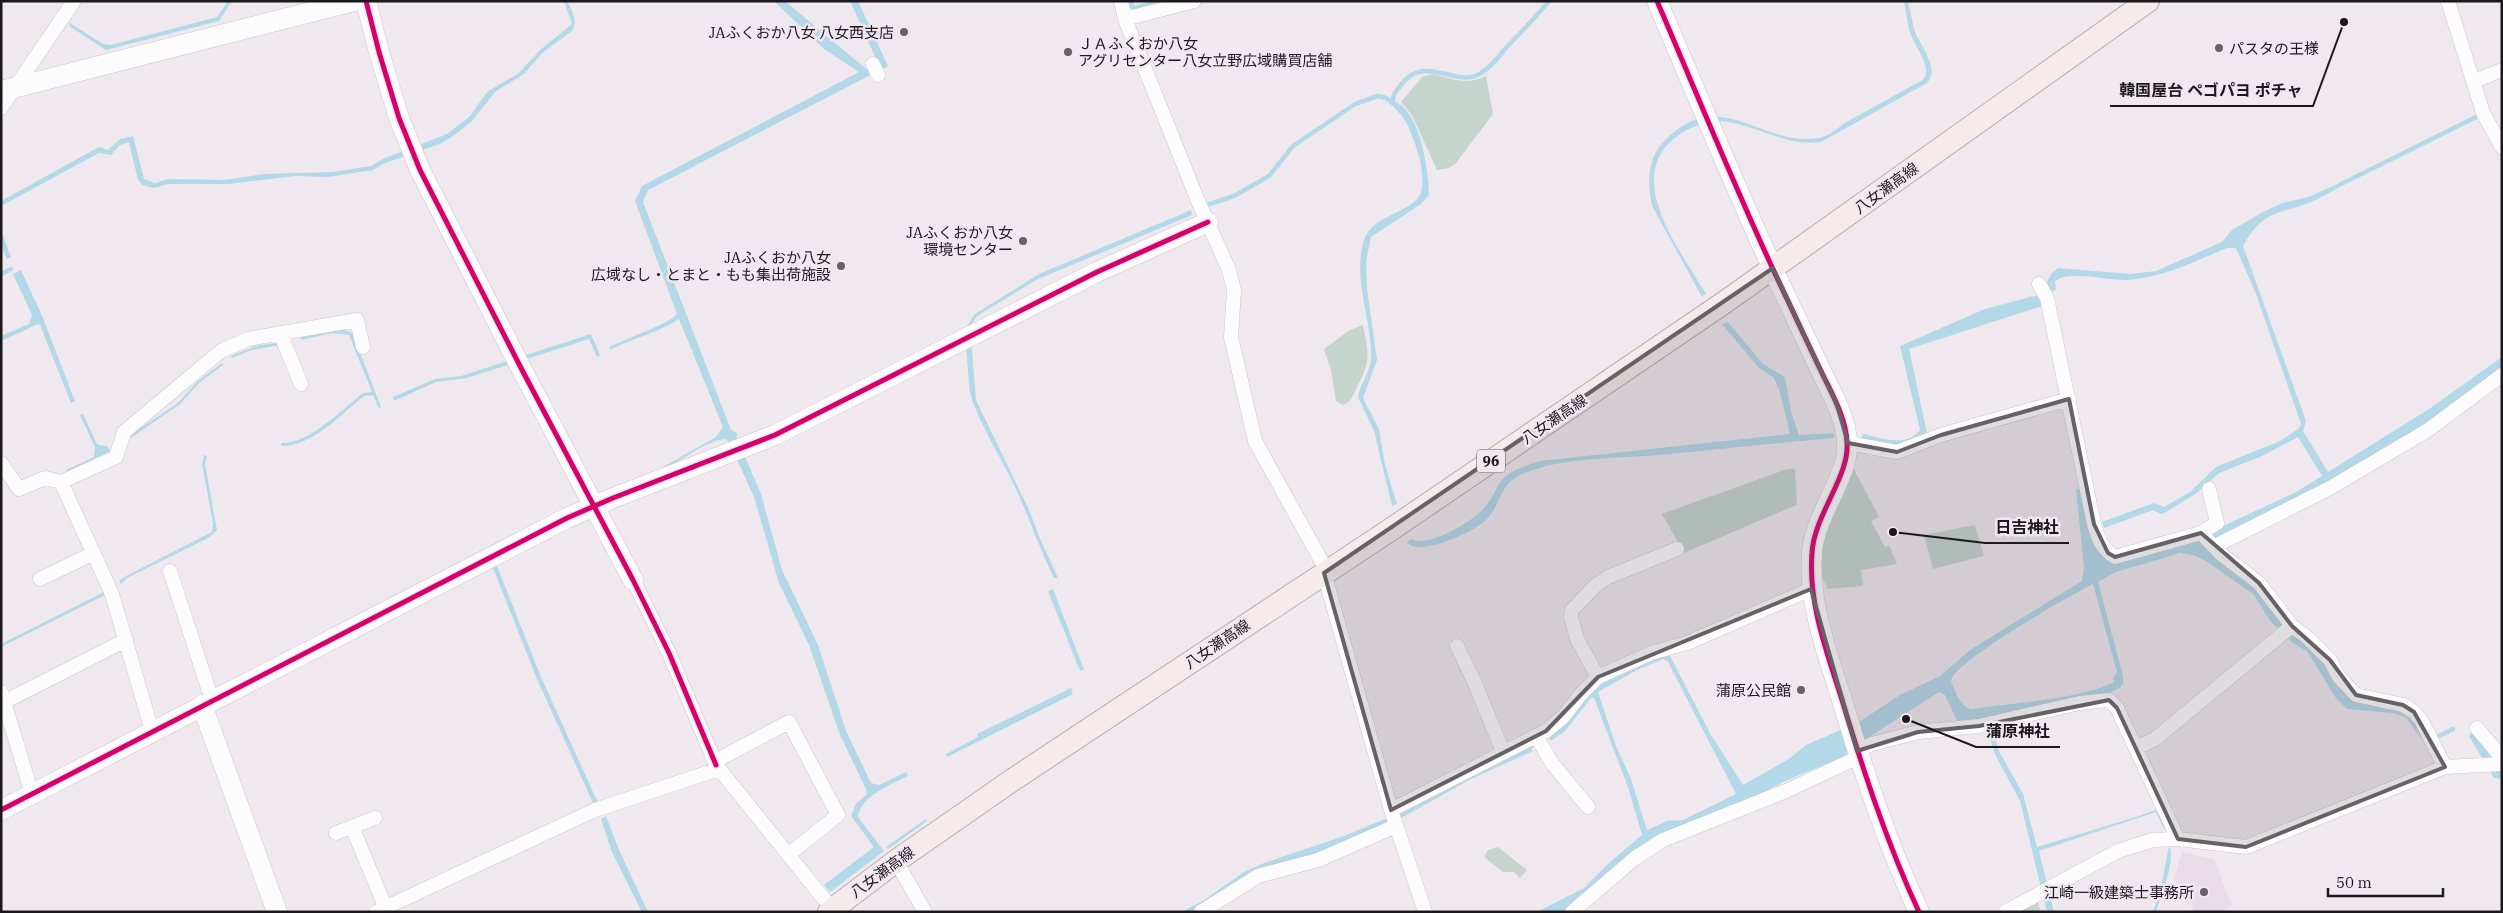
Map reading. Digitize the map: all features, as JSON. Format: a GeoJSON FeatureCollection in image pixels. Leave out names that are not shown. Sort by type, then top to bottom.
{"type":"FeatureCollection","features":[{"type":"Feature","properties":{"kind":"main road","name":"八女瀬高線"},"geometry":{"type":"LineString","coordinates":[[830,910],[896,861],[1011,781],[1554,419],[1773,268],[2148,1]]}},
{"type":"Feature","properties":{"kind":"street"},"geometry":{"type":"LineString","coordinates":[[1,108],[8,90],[74,1]]}},
{"type":"Feature","properties":{"kind":"street"},"geometry":{"type":"LineString","coordinates":[[8,90],[354,1]]}},
{"type":"Feature","properties":{"kind":"street"},"geometry":{"type":"LineString","coordinates":[[366,1],[379,52],[408,142],[511,349],[633,580],[669,653],[717,767],[830,910]]}},
{"type":"Feature","properties":{"kind":"street"},"geometry":{"type":"LineString","coordinates":[[1121,1],[1125,19],[1229,270],[1234,290],[1231,337],[1255,441],[1325,572],[1394,818],[1425,912]]}},
{"type":"Feature","properties":{"kind":"street"},"geometry":{"type":"LineString","coordinates":[[1125,19],[1194,1]]}},
{"type":"Feature","properties":{"kind":"street"},"geometry":{"type":"LineString","coordinates":[[1657,1],[1773,268],[1837,405],[1846,436],[1843,469],[1823,511],[1812,550],[1811,589],[1820,631],[1869,791],[1897,864],[1919,912]]}},
{"type":"Feature","properties":{"kind":"street"},"geometry":{"type":"LineString","coordinates":[[2448,1],[2483,113],[2502,146]]}},
{"type":"Feature","properties":{"kind":"street"},"geometry":{"type":"LineString","coordinates":[[2474,81],[2502,70]]}},
{"type":"Feature","properties":{"kind":"street"},"geometry":{"type":"LineString","coordinates":[[1,810],[208,702],[594,506],[774,435],[1097,272],[1208,222]]}},
{"type":"Feature","properties":{"kind":"street"},"geometry":{"type":"LineString","coordinates":[[2042,289],[2069,398],[2095,528],[2108,553],[2115,557],[2202,534],[2218,523],[2209,489]]}},
{"type":"Feature","properties":{"kind":"street"},"geometry":{"type":"LineString","coordinates":[[1,463],[19,489],[45,478],[61,482],[116,457],[124,432],[221,352],[248,339],[283,339],[357,320],[363,347]]}},
{"type":"Feature","properties":{"kind":"street"},"geometry":{"type":"LineString","coordinates":[[283,339],[302,384]]}},
{"type":"Feature","properties":{"kind":"street"},"geometry":{"type":"LineString","coordinates":[[2215,546],[2330,488],[2428,430],[2502,375]]}},
{"type":"Feature","properties":{"kind":"street"},"geometry":{"type":"LineString","coordinates":[[1846,436],[1897,452],[1941,435],[2069,398]]}},
{"type":"Feature","properties":{"kind":"street"},"geometry":{"type":"LineString","coordinates":[[61,482],[112,594],[152,731]]}},
{"type":"Feature","properties":{"kind":"street"},"geometry":{"type":"LineString","coordinates":[[2202,534],[2221,554],[2259,583],[2287,631],[2308,638],[2330,660],[2339,677],[2356,695],[2404,705],[2421,720],[2445,767]]}},
{"type":"Feature","properties":{"kind":"street"},"geometry":{"type":"LineString","coordinates":[[1598,678],[1577,639],[1571,617],[1572,610],[1596,585],[1608,577],[1677,548]]}},
{"type":"Feature","properties":{"kind":"street"},"geometry":{"type":"LineString","coordinates":[[40,579],[94,553]]}},
{"type":"Feature","properties":{"kind":"street"},"geometry":{"type":"LineString","coordinates":[[170,571],[208,702],[277,912]]}},
{"type":"Feature","properties":{"kind":"street"},"geometry":{"type":"LineString","coordinates":[[1201,912],[1258,876],[1318,860],[1394,818],[1501,754],[1536,736],[1563,717],[1581,694],[1598,678],[1651,653],[1687,643],[1811,589]]}},
{"type":"Feature","properties":{"kind":"street"},"geometry":{"type":"LineString","coordinates":[[2136,748],[2155,739],[2287,631]]}},
{"type":"Feature","properties":{"kind":"street"},"geometry":{"type":"LineString","coordinates":[[32,794],[5,718],[3,697],[126,640]]}},
{"type":"Feature","properties":{"kind":"street"},"geometry":{"type":"LineString","coordinates":[[1457,646],[1478,689],[1501,747],[1501,754]]}},
{"type":"Feature","properties":{"kind":"street"},"geometry":{"type":"LineString","coordinates":[[1572,912],[1635,858],[1663,840],[1786,791],[1872,744],[1918,732],[1979,726],[2080,703],[2109,700],[2117,708],[2178,840]]}},
{"type":"Feature","properties":{"kind":"street"},"geometry":{"type":"LineString","coordinates":[[352,827],[379,910],[595,810],[717,767],[721,758],[789,722],[838,815],[788,855]]}},
{"type":"Feature","properties":{"kind":"street"},"geometry":{"type":"LineString","coordinates":[[2005,912],[2118,851],[2161,839],[2246,847],[2445,767],[2497,763],[2477,728]]}},
{"type":"Feature","properties":{"kind":"street"},"geometry":{"type":"LineString","coordinates":[[1536,736],[1552,763],[1588,807]]}},
{"type":"Feature","properties":{"kind":"street"},"geometry":{"type":"LineString","coordinates":[[336,833],[375,818]]}},
{"type":"Feature","properties":{"kind":"street"},"geometry":{"type":"LineString","coordinates":[[896,861],[925,912]]}},
{"type":"Feature","properties":{"kind":"highlighted area"},"geometry":{"type":"Polygon","coordinates":[[[1773,268],[1837,405],[1848,443],[1897,452],[1941,435],[2069,399],[2094,524],[2108,553],[2115,557],[2201,533],[2259,583],[2292,626],[2330,660],[2356,695],[2403,705],[2414,712],[2445,767],[2246,847],[2178,839],[2117,708],[2109,700],[1979,726],[1918,732],[1857,751],[1811,589],[1598,677],[1546,731],[1391,810],[1324,573],[1773,268]]]}},
{"type":"Feature","properties":{"kind":"shaded area"},"geometry":{"type":"Polygon","coordinates":[[[1434,74],[1454,80],[1466,81],[1486,76],[1493,114],[1456,163],[1449,168],[1437,170],[1412,115],[1401,102],[1422,77],[1434,74]]]}},
{"type":"Feature","properties":{"kind":"shaded area"},"geometry":{"type":"Polygon","coordinates":[[[1363,325],[1367,343],[1367,364],[1353,396],[1343,405],[1336,401],[1331,370],[1324,349],[1350,330],[1363,325]]]}},
{"type":"Feature","properties":{"kind":"shaded area"},"geometry":{"type":"Polygon","coordinates":[[[1853,467],[1879,517],[1871,521],[1885,547],[1889,545],[1897,564],[1861,570],[1863,586],[1828,589],[1822,575],[1822,544],[1833,511],[1853,467]]]}},
{"type":"Feature","properties":{"kind":"shaded area"},"geometry":{"type":"Polygon","coordinates":[[[1787,469],[1795,469],[1796,505],[1684,553],[1662,514],[1787,469]]]}},
{"type":"Feature","properties":{"kind":"shaded area"},"geometry":{"type":"Polygon","coordinates":[[[1975,525],[1984,556],[1933,569],[1924,535],[1975,525]]]}},
{"type":"Feature","properties":{"kind":"shaded area"},"geometry":{"type":"Polygon","coordinates":[[[1498,847],[1527,870],[1520,878],[1514,872],[1503,872],[1484,857],[1488,850],[1498,847]]]}},
{"type":"Feature","properties":{"kind":"shaded area"},"geometry":{"type":"Polygon","coordinates":[[[2182,852],[2214,859],[2232,906],[2219,912],[2195,912],[2191,904],[2188,905],[2174,879],[2182,852]]]}},
{"type":"Feature","properties":{"kind":"shaded area"},"geometry":{"type":"Polygon","coordinates":[[[2037,900],[2041,912],[2019,912],[2037,900]]]}},
{"type":"Feature","properties":{"kind":"water"},"geometry":{"type":"Polygon","coordinates":[[[228,1],[232,1],[219,21],[106,50],[69,26],[70,23],[103,44],[111,45],[217,17],[228,1]]]}},
{"type":"Feature","properties":{"kind":"water"},"geometry":{"type":"Polygon","coordinates":[[[564,1],[567,1],[574,16],[572,31],[542,53],[524,74],[496,91],[471,122],[440,144],[385,163],[373,170],[328,177],[295,176],[230,184],[169,184],[154,188],[142,185],[138,180],[129,142],[120,145],[111,155],[99,153],[1,206],[1,201],[99,147],[108,150],[120,139],[133,136],[144,179],[155,183],[168,179],[225,180],[264,174],[333,172],[371,166],[385,158],[447,134],[470,116],[487,92],[519,73],[540,50],[572,24],[564,1]]]}},
{"type":"Feature","properties":{"kind":"water"},"geometry":{"type":"Polygon","coordinates":[[[774,1],[785,1],[866,69],[877,64],[877,61],[850,1],[858,1],[888,66],[648,190],[643,202],[731,430],[737,433],[737,438],[761,494],[782,570],[818,645],[846,731],[871,783],[879,785],[906,772],[908,776],[870,797],[860,810],[858,817],[884,851],[830,892],[824,885],[874,847],[851,816],[856,804],[867,794],[840,735],[809,645],[779,583],[754,497],[729,442],[725,439],[706,445],[670,466],[651,474],[716,437],[723,427],[679,319],[610,350],[609,347],[657,327],[677,314],[635,201],[642,186],[859,72],[824,49],[774,1]]]}},
{"type":"Feature","properties":{"kind":"water"},"geometry":{"type":"Polygon","coordinates":[[[1904,1],[1908,1],[1914,29],[1928,56],[1932,70],[1931,77],[1927,83],[1821,142],[1808,143],[1785,139],[1741,125],[1715,121],[1695,126],[1682,133],[1661,154],[1654,173],[1655,193],[1661,215],[1671,236],[1706,294],[1702,297],[1652,206],[1649,188],[1650,170],[1655,154],[1660,146],[1686,124],[1706,117],[1742,122],[1779,135],[1798,139],[1823,137],[1924,79],[1926,68],[1910,32],[1904,1]]]}},
{"type":"Feature","properties":{"kind":"water"},"geometry":{"type":"Polygon","coordinates":[[[1392,101],[1402,106],[1410,115],[1416,127],[1425,156],[1429,195],[1421,204],[1371,237],[1366,261],[1367,289],[1377,360],[1363,398],[1379,429],[1385,465],[1397,504],[1392,506],[1374,431],[1358,397],[1371,362],[1369,328],[1360,269],[1364,240],[1376,224],[1404,209],[1419,197],[1423,181],[1416,146],[1406,122],[1392,104],[1392,101]]]}},
{"type":"Feature","properties":{"kind":"water"},"geometry":{"type":"Polygon","coordinates":[[[2346,181],[2345,184],[2316,200],[2269,217],[2256,227],[2243,246],[2306,421],[2303,431],[2328,472],[2429,409],[2502,357],[2502,370],[2430,423],[2335,480],[2215,542],[2321,655],[2338,684],[2413,716],[2427,740],[2424,742],[2406,718],[2393,713],[2347,709],[2336,698],[2307,651],[2294,644],[2271,622],[2253,594],[2206,561],[2193,555],[2180,553],[2116,572],[2098,582],[2123,676],[2123,683],[2120,688],[2105,695],[1975,722],[1957,721],[1945,695],[1939,692],[1849,750],[1842,758],[1784,782],[1763,793],[1758,798],[1649,843],[1568,912],[1537,912],[1584,888],[1610,862],[1642,835],[1628,787],[1594,698],[1592,697],[1565,731],[1551,741],[1548,735],[1592,688],[1637,665],[1669,654],[1711,735],[1743,785],[1789,759],[1806,745],[1859,722],[1900,695],[1940,676],[1970,650],[2082,581],[2084,568],[2076,489],[2083,489],[2112,563],[2212,535],[2221,527],[2296,492],[2322,476],[2298,437],[2262,456],[2219,473],[2197,493],[2166,512],[2161,514],[2153,510],[2104,528],[2102,522],[2154,503],[2164,507],[2190,492],[2216,467],[2280,441],[2298,429],[2301,424],[2256,294],[2236,248],[2227,248],[2178,268],[2141,279],[2120,280],[2070,276],[2055,281],[2056,290],[2050,292],[2047,282],[2051,274],[2058,268],[2130,274],[2156,271],[2222,242],[2232,230],[2263,212],[2282,203],[2308,197],[2346,181]],[[2093,584],[2062,601],[1971,659],[1957,672],[1951,681],[1962,703],[1973,709],[2046,700],[2084,693],[2114,682],[2113,678],[2117,672],[2093,584]],[[1663,659],[1637,670],[1598,692],[1616,746],[1631,779],[1647,830],[1667,821],[1683,820],[1736,794],[1668,662],[1663,659]]]}},
{"type":"Feature","properties":{"kind":"water"},"geometry":{"type":"Polygon","coordinates":[[[1191,210],[1192,215],[1036,280],[977,316],[970,326],[976,400],[1030,512],[1058,578],[1054,578],[1015,487],[974,405],[971,397],[965,343],[962,334],[975,314],[1039,274],[1191,210]]]}},
{"type":"Feature","properties":{"kind":"water"},"geometry":{"type":"Polygon","coordinates":[[[1,230],[11,257],[7,259],[1,244],[1,230]]]}},
{"type":"Feature","properties":{"kind":"water"},"geometry":{"type":"Polygon","coordinates":[[[21,270],[43,318],[75,401],[71,403],[40,325],[38,324],[1,341],[1,336],[29,324],[32,315],[13,274],[21,270]]]}},
{"type":"Feature","properties":{"kind":"water"},"geometry":{"type":"Polygon","coordinates":[[[2042,294],[2045,305],[1909,349],[1928,438],[1904,447],[1861,439],[1863,434],[1893,440],[1908,439],[1920,430],[1900,346],[1985,309],[2042,294]]]}},
{"type":"Feature","properties":{"kind":"water"},"geometry":{"type":"Polygon","coordinates":[[[1728,322],[1763,364],[1785,377],[1791,412],[1799,435],[1834,433],[1834,438],[1554,464],[1538,468],[1515,478],[1505,488],[1493,512],[1473,529],[1435,545],[1424,547],[1407,543],[1411,539],[1419,541],[1429,540],[1451,532],[1472,519],[1486,506],[1505,477],[1517,469],[1540,461],[1790,434],[1779,389],[1773,377],[1758,367],[1722,324],[1728,322]]]}},
{"type":"Feature","properties":{"kind":"water"},"geometry":{"type":"Polygon","coordinates":[[[340,329],[351,332],[354,337],[381,407],[379,409],[373,395],[364,396],[315,435],[293,445],[281,446],[281,443],[292,442],[314,432],[363,393],[372,392],[349,335],[332,333],[301,340],[300,336],[340,329]]]}},
{"type":"Feature","properties":{"kind":"water"},"geometry":{"type":"Polygon","coordinates":[[[591,334],[600,355],[597,357],[589,339],[467,378],[436,382],[394,401],[393,397],[435,379],[461,376],[591,334]]]}},
{"type":"Feature","properties":{"kind":"water"},"geometry":{"type":"Polygon","coordinates":[[[275,343],[280,345],[252,350],[232,358],[231,356],[255,346],[275,343]]]}},
{"type":"Feature","properties":{"kind":"water"},"geometry":{"type":"Polygon","coordinates":[[[222,363],[223,365],[199,383],[180,404],[131,438],[129,436],[178,403],[198,381],[222,363]]]}},
{"type":"Feature","properties":{"kind":"water"},"geometry":{"type":"Polygon","coordinates":[[[83,414],[97,444],[108,447],[110,451],[67,473],[66,470],[94,457],[95,447],[80,415],[83,414]]]}},
{"type":"Feature","properties":{"kind":"water"},"geometry":{"type":"Polygon","coordinates":[[[204,455],[207,456],[205,464],[217,530],[208,538],[127,578],[121,584],[119,581],[126,576],[212,532],[213,523],[202,464],[204,455]]]}},
{"type":"Feature","properties":{"kind":"water"},"geometry":{"type":"Polygon","coordinates":[[[1053,589],[1084,670],[1080,671],[1048,591],[1053,589]]]}},
{"type":"Feature","properties":{"kind":"water"},"geometry":{"type":"Polygon","coordinates":[[[108,590],[109,593],[1,647],[1,644],[108,590]]]}},
{"type":"Feature","properties":{"kind":"water"},"geometry":{"type":"Polygon","coordinates":[[[1071,688],[1073,694],[947,757],[946,754],[978,737],[977,734],[1071,688]]]}},
{"type":"Feature","properties":{"kind":"water"},"geometry":{"type":"Polygon","coordinates":[[[1992,729],[2000,753],[2023,794],[2037,847],[2158,809],[2167,828],[2164,829],[2156,812],[2039,851],[2054,912],[2047,912],[2020,801],[1996,756],[1987,731],[1992,729]]]}},
{"type":"Feature","properties":{"kind":"water"},"geometry":{"type":"Polygon","coordinates":[[[2472,731],[2496,759],[2502,779],[2494,778],[2469,736],[2472,731]]]}},
{"type":"Feature","properties":{"kind":"water"},"geometry":{"type":"Polygon","coordinates":[[[1530,744],[1533,751],[1471,779],[1387,826],[1196,912],[1182,912],[1204,900],[1244,872],[1264,863],[1344,836],[1404,811],[1530,744]]]}},
{"type":"Feature","properties":{"kind":"water"},"geometry":{"type":"Polygon","coordinates":[[[606,816],[619,850],[648,912],[642,912],[612,852],[601,819],[606,816]]]}},
{"type":"Feature","properties":{"kind":"water"},"geometry":{"type":"Polygon","coordinates":[[[926,819],[927,821],[888,849],[886,847],[926,819]]]}},
{"type":"Feature","properties":{"kind":"water"},"geometry":{"type":"Polygon","coordinates":[[[2169,846],[2171,860],[2169,869],[2156,912],[2153,912],[2160,891],[2169,846]]]}},
{"type":"Feature","properties":{"kind":"waterway"},"geometry":{"type":"LineString","coordinates":[[1130,1],[1135,8],[1161,1]]}},
{"type":"Feature","properties":{"kind":"waterway"},"geometry":{"type":"LineString","coordinates":[[1393,103],[1394,96],[1400,86],[1410,76],[1420,72],[1430,71],[1461,77],[1471,77],[1481,73],[1494,62],[1549,1]]}},
{"type":"Feature","properties":{"kind":"waterway"},"geometry":{"type":"LineString","coordinates":[[1210,204],[1234,196],[1269,176],[1293,146],[1355,104],[1378,96],[1386,98],[1395,105]]}},
{"type":"Feature","properties":{"kind":"waterway"},"geometry":{"type":"LineString","coordinates":[[2341,184],[2482,114]]}},
{"type":"Feature","properties":{"kind":"waterway"},"geometry":{"type":"LineString","coordinates":[[1,274],[11,269]]}},
{"type":"Feature","properties":{"kind":"waterway"},"geometry":{"type":"LineString","coordinates":[[493,562],[539,678],[595,802]]}},
{"type":"Feature","properties":{"kind":"waterway"},"geometry":{"type":"LineString","coordinates":[[2439,736],[2453,729]]}},
{"type":"Feature","properties":{"kind":"cycle path"},"geometry":{"type":"LineString","coordinates":[[366,1],[399,118],[420,170],[521,368],[633,580],[669,653],[716,765]]}},
{"type":"Feature","properties":{"kind":"cycle path"},"geometry":{"type":"LineString","coordinates":[[1657,1],[1747,211],[1834,398],[1844,424],[1847,442],[1843,468],[1814,539],[1812,553],[1813,591],[1825,646],[1868,781],[1886,834],[1919,912]]}},
{"type":"Feature","properties":{"kind":"cycle path"},"geometry":{"type":"LineString","coordinates":[[1,810],[567,518],[613,498],[775,435],[1097,272],[1208,222]]}},
{"type":"Feature","properties":{"kind":"place","name":"韓国屋台 ペゴパヨ ポチャ"},"geometry":{"type":"Point","coordinates":[2344,22]}},
{"type":"Feature","properties":{"kind":"place","name":"JAふくおか八女 八女西支店"},"geometry":{"type":"Point","coordinates":[904,32]}},
{"type":"Feature","properties":{"kind":"place","name":"パスタの王様"},"geometry":{"type":"Point","coordinates":[2219,48]}},
{"type":"Feature","properties":{"kind":"place","name":"ＪＡふくおか八女 アグリセンター八女立野広域購買店舗"},"geometry":{"type":"Point","coordinates":[1068,52]}},
{"type":"Feature","properties":{"kind":"place","name":"JAふくおか八女 環境センター"},"geometry":{"type":"Point","coordinates":[1023,241]}},
{"type":"Feature","properties":{"kind":"place","name":"JAふくおか八女 広域なし・とまと・もも集出荷施設"},"geometry":{"type":"Point","coordinates":[841,266]}},
{"type":"Feature","properties":{"kind":"place","name":"日吉神社"},"geometry":{"type":"Point","coordinates":[1893,532]}},
{"type":"Feature","properties":{"kind":"place","name":"蒲原公民館"},"geometry":{"type":"Point","coordinates":[1801,690]}},
{"type":"Feature","properties":{"kind":"place","name":"蒲原神社"},"geometry":{"type":"Point","coordinates":[1906,719]}},
{"type":"Feature","properties":{"kind":"place","name":"江崎一級建築士事務所"},"geometry":{"type":"Point","coordinates":[2204,892]}}]}
